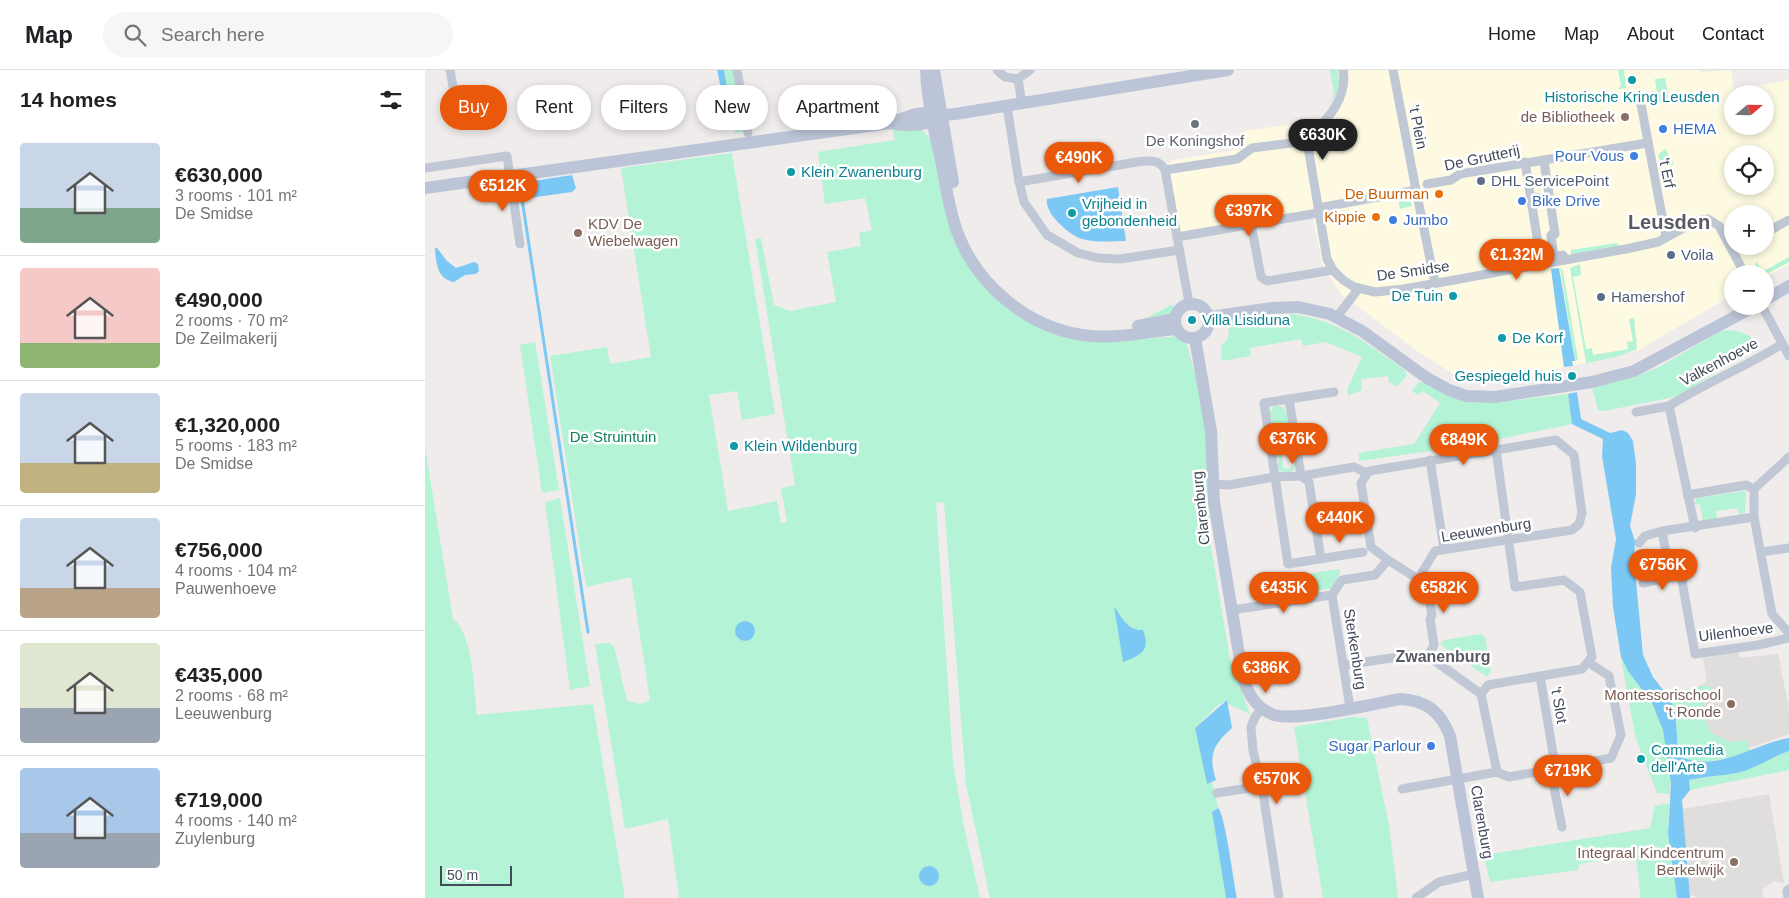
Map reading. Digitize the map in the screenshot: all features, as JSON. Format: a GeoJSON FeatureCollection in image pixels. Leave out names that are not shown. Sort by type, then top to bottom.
{"type":"FeatureCollection","features":[{"type":"Feature","properties":{"kind":"street"},"geometry":{"type":"LineString","coordinates":[[450,70],[453,85]]}},
{"type":"Feature","properties":{"kind":"street"},"geometry":{"type":"LineString","coordinates":[[737,70],[748,133]]}},
{"type":"Feature","properties":{"kind":"street"},"geometry":{"type":"LineString","coordinates":[[926,70],[963,229],[979,261],[1005,292],[1037,314],[1079,328],[1120,329],[1176,324]]}},
{"type":"Feature","properties":{"kind":"street"},"geometry":{"type":"LineString","coordinates":[[934,70],[936,116]]}},
{"type":"Feature","properties":{"kind":"street"},"geometry":{"type":"LineString","coordinates":[[997,70],[1005,78],[1018,79],[1030,70]]}},
{"type":"Feature","properties":{"kind":"street"},"geometry":{"type":"LineString","coordinates":[[425,188],[890,123],[905,126],[936,116],[1022,104],[1173,74],[1228,70]]}},
{"type":"Feature","properties":{"kind":"street"},"geometry":{"type":"LineString","coordinates":[[1165,170],[1237,159],[1252,148],[1307,141],[1328,118],[1342,98],[1343,70]]}},
{"type":"Feature","properties":{"kind":"street","name":"'t Plein"},"geometry":{"type":"LineString","coordinates":[[1393,70],[1435,283]]}},
{"type":"Feature","properties":{"kind":"street"},"geometry":{"type":"LineString","coordinates":[[1018,79],[1022,104]]}},
{"type":"Feature","properties":{"kind":"street","name":"'t Erf"},"geometry":{"type":"LineString","coordinates":[[1655,96],[1639,99],[1666,237]]}},
{"type":"Feature","properties":{"kind":"street"},"geometry":{"type":"LineString","coordinates":[[1007,106],[1024,202],[1047,235],[1078,253],[1098,258],[1120,259],[1179,250]]}},
{"type":"Feature","properties":{"kind":"street"},"geometry":{"type":"LineString","coordinates":[[1251,224],[1261,277],[1267,281],[1333,270],[1327,259],[1307,141]]}},
{"type":"Feature","properties":{"kind":"street","name":"De Grutterij"},"geometry":{"type":"LineString","coordinates":[[1427,184],[1451,180],[1460,174],[1647,143]]}},
{"type":"Feature","properties":{"kind":"street"},"geometry":{"type":"LineString","coordinates":[[425,168],[507,156],[520,244]]}},
{"type":"Feature","properties":{"kind":"street"},"geometry":{"type":"LineString","coordinates":[[1019,182],[1137,162],[1154,160],[1161,164],[1165,170],[1189,304]]}},
{"type":"Feature","properties":{"kind":"street"},"geometry":{"type":"LineString","coordinates":[[1537,237],[1555,234],[1544,161]]}},
{"type":"Feature","properties":{"kind":"street"},"geometry":{"type":"LineString","coordinates":[[1525,162],[1540,256],[1543,256],[1544,264]]}},
{"type":"Feature","properties":{"kind":"street"},"geometry":{"type":"LineString","coordinates":[[1177,237],[1251,224],[1416,190]]}},
{"type":"Feature","properties":{"kind":"street"},"geometry":{"type":"LineString","coordinates":[[1531,197],[1550,198]]}},
{"type":"Feature","properties":{"kind":"street"},"geometry":{"type":"LineString","coordinates":[[1666,237],[1696,221],[1708,220],[1719,226],[1724,232]]}},
{"type":"Feature","properties":{"kind":"street"},"geometry":{"type":"LineString","coordinates":[[1774,228],[1789,220]]}},
{"type":"Feature","properties":{"kind":"street"},"geometry":{"type":"LineString","coordinates":[[1551,235],[1554,256],[1563,255],[1565,260]]}},
{"type":"Feature","properties":{"kind":"street","name":"De Smidse"},"geometry":{"type":"LineString","coordinates":[[1333,270],[1343,280],[1359,288],[1375,292],[1626,250],[1658,242],[1666,237]]}},
{"type":"Feature","properties":{"kind":"street"},"geometry":{"type":"LineString","coordinates":[[1774,295],[1789,286]]}},
{"type":"Feature","properties":{"kind":"street"},"geometry":{"type":"LineString","coordinates":[[1336,318],[1359,288]]}},
{"type":"Feature","properties":{"kind":"street"},"geometry":{"type":"LineString","coordinates":[[1189,304],[1202,306],[1210,317],[1207,331],[1195,338],[1188,338],[1176,324],[1179,309],[1189,304]]}},
{"type":"Feature","properties":{"kind":"street"},"geometry":{"type":"LineString","coordinates":[[1210,317],[1272,308],[1298,308],[1336,318],[1362,331],[1427,378],[1449,390],[1466,396],[1495,397],[1592,382],[1634,371],[1738,315]]}},
{"type":"Feature","properties":{"kind":"street"},"geometry":{"type":"LineString","coordinates":[[1767,315],[1789,356]]}},
{"type":"Feature","properties":{"kind":"street","name":"Clarenburg"},"geometry":{"type":"LineString","coordinates":[[1195,338],[1211,431],[1214,502],[1243,678],[1247,692],[1262,708],[1285,717],[1399,699],[1413,700],[1425,704],[1437,713],[1445,723],[1450,736],[1478,898]]}},
{"type":"Feature","properties":{"kind":"street","name":"Valkenhoeve"},"geometry":{"type":"LineString","coordinates":[[1636,412],[1669,406],[1699,386],[1762,356],[1782,344]]}},
{"type":"Feature","properties":{"kind":"street"},"geometry":{"type":"LineString","coordinates":[[1334,392],[1264,403],[1288,564],[1363,552]]}},
{"type":"Feature","properties":{"kind":"street"},"geometry":{"type":"LineString","coordinates":[[1289,399],[1301,476],[1309,482],[1321,559]]}},
{"type":"Feature","properties":{"kind":"street","name":"Valkenhoeve"},"geometry":{"type":"LineString","coordinates":[[1669,406],[1695,528]]}},
{"type":"Feature","properties":{"kind":"street","name":"Leeuwenburg"},"geometry":{"type":"LineString","coordinates":[[1418,579],[1435,552],[1444,549],[1572,530],[1579,524],[1582,512],[1573,454],[1556,440],[1496,450]]}},
{"type":"Feature","properties":{"kind":"street"},"geometry":{"type":"LineString","coordinates":[[1428,656],[1434,645],[1430,619],[1432,615],[1427,586],[1371,547],[1361,483],[1369,471],[1496,450],[1515,587],[1564,580],[1580,592],[1591,657],[1582,669],[1488,685],[1481,694]]}},
{"type":"Feature","properties":{"kind":"street"},"geometry":{"type":"LineString","coordinates":[[1789,456],[1754,489],[1754,517],[1772,614],[1789,632]]}},
{"type":"Feature","properties":{"kind":"street"},"geometry":{"type":"LineString","coordinates":[[1430,460],[1444,549]]}},
{"type":"Feature","properties":{"kind":"street"},"geometry":{"type":"LineString","coordinates":[[1213,484],[1229,485],[1274,477],[1301,476],[1354,468],[1367,473]]}},
{"type":"Feature","properties":{"kind":"street"},"geometry":{"type":"LineString","coordinates":[[1687,495],[1747,485],[1754,489]]}},
{"type":"Feature","properties":{"kind":"street"},"geometry":{"type":"LineString","coordinates":[[1639,543],[1645,536],[1662,531],[1695,528],[1754,517]]}},
{"type":"Feature","properties":{"kind":"street","name":"Uilenhoeve"},"geometry":{"type":"LineString","coordinates":[[1662,531],[1667,557],[1677,576],[1682,581],[1695,654],[1789,638]]}},
{"type":"Feature","properties":{"kind":"street"},"geometry":{"type":"LineString","coordinates":[[1761,552],[1789,548]]}},
{"type":"Feature","properties":{"kind":"street"},"geometry":{"type":"LineString","coordinates":[[1232,610],[1332,595],[1342,580],[1375,575],[1388,560]]}},
{"type":"Feature","properties":{"kind":"street"},"geometry":{"type":"LineString","coordinates":[[1643,583],[1677,576]]}},
{"type":"Feature","properties":{"kind":"street","name":"Sterkenburg"},"geometry":{"type":"LineString","coordinates":[[1332,595],[1345,665],[1350,708]]}},
{"type":"Feature","properties":{"kind":"street"},"geometry":{"type":"LineString","coordinates":[[1345,665],[1411,655],[1416,657],[1428,656],[1481,694],[1497,772]]}},
{"type":"Feature","properties":{"kind":"street"},"geometry":{"type":"LineString","coordinates":[[1402,789],[1497,772],[1509,777],[1611,758],[1621,735],[1609,676],[1588,662]]}},
{"type":"Feature","properties":{"kind":"street","name":"'t Slot"},"geometry":{"type":"LineString","coordinates":[[1540,676],[1554,759],[1552,769],[1562,828]]}},
{"type":"Feature","properties":{"kind":"street"},"geometry":{"type":"LineString","coordinates":[[1262,708],[1255,717],[1251,727],[1253,751],[1261,786],[1279,898]]}},
{"type":"Feature","properties":{"kind":"street"},"geometry":{"type":"LineString","coordinates":[[1217,793],[1261,786]]}},
{"type":"Feature","properties":{"kind":"street"},"geometry":{"type":"LineString","coordinates":[[1416,898],[1439,882],[1474,874]]}},
{"type":"Feature","properties":{"kind":"street"},"geometry":{"type":"LineString","coordinates":[[1788,898],[1787,891],[1789,889]]}},
{"type":"Feature","properties":{"kind":"shaded area"},"geometry":{"type":"Polygon","coordinates":[[[1348,70],[1699,70],[1700,72],[1731,70],[1733,85],[1724,85],[1724,135],[1774,135],[1774,85],[1762,85],[1789,80],[1789,265],[1774,272],[1774,265],[1724,265],[1724,300],[1639,350],[1499,383],[1455,375],[1417,351],[1341,294],[1323,266],[1311,210],[1179,233],[1169,161],[1241,149],[1244,131],[1314,121],[1325,130],[1344,100],[1349,80],[1348,70]]]}},
{"type":"Feature","properties":{"kind":"shaded area","name":"Montessorischool 't Ronde"},"geometry":{"type":"Polygon","coordinates":[[[1738,651],[1740,658],[1778,654],[1789,709],[1789,734],[1749,748],[1687,755],[1674,698],[1707,682],[1703,658],[1738,651]]]}},
{"type":"Feature","properties":{"kind":"shaded area","name":"Integraal Kindcentrum Berkelwijk"},"geometry":{"type":"Polygon","coordinates":[[[1769,794],[1784,883],[1775,881],[1762,890],[1763,898],[1696,898],[1694,895],[1690,896],[1682,809],[1769,794]]]}},
{"type":"Feature","properties":{"kind":"green space"},"geometry":{"type":"Polygon","coordinates":[[[724,70],[734,70],[737,85],[727,85],[724,70]]]}},
{"type":"Feature","properties":{"kind":"green space"},"geometry":{"type":"Polygon","coordinates":[[[1330,70],[1337,70],[1340,86],[1331,103],[1334,92],[1330,70]]]}},
{"type":"Feature","properties":{"kind":"green space"},"geometry":{"type":"Polygon","coordinates":[[[1618,70],[1624,70],[1626,88],[1618,89],[1621,86],[1618,70]]]}},
{"type":"Feature","properties":{"kind":"green space"},"geometry":{"type":"Polygon","coordinates":[[[1665,78],[1669,100],[1658,102],[1655,79],[1665,78]]]}},
{"type":"Feature","properties":{"kind":"green space","name":"De Struintuin"},"geometry":{"type":"Polygon","coordinates":[[[921,129],[933,141],[955,237],[1018,316],[1111,342],[1180,336],[1186,342],[1198,384],[1208,447],[1210,541],[1230,659],[1250,714],[1228,704],[1227,700],[1218,705],[1195,728],[1207,784],[1212,782],[1218,808],[1212,812],[1226,898],[990,898],[966,784],[944,502],[936,503],[953,763],[964,827],[980,898],[679,898],[668,819],[625,829],[595,644],[609,643],[614,646],[627,701],[640,704],[650,700],[631,577],[586,587],[550,356],[607,347],[610,364],[651,357],[621,168],[732,153],[775,414],[742,420],[737,391],[709,395],[728,511],[777,501],[781,523],[787,522],[781,488],[795,485],[755,239],[761,238],[774,305],[790,311],[836,302],[827,252],[861,246],[859,233],[872,230],[865,198],[825,204],[818,152],[895,140],[892,130],[921,129]],[[1120,616],[1123,661],[1139,631],[1125,623],[1120,616]]]}},
{"type":"Feature","properties":{"kind":"green space"},"geometry":{"type":"Polygon","coordinates":[[[734,130],[745,130],[745,132],[735,133],[734,130]]]}},
{"type":"Feature","properties":{"kind":"green space"},"geometry":{"type":"Polygon","coordinates":[[[1665,149],[1674,164],[1670,166],[1668,163],[1665,165],[1660,161],[1658,155],[1665,149]]]}},
{"type":"Feature","properties":{"kind":"green space"},"geometry":{"type":"Polygon","coordinates":[[[1409,196],[1412,206],[1400,209],[1398,197],[1409,196]]]}},
{"type":"Feature","properties":{"kind":"green space"},"geometry":{"type":"Polygon","coordinates":[[[1617,243],[1620,247],[1607,249],[1605,246],[1605,249],[1571,255],[1571,250],[1617,243]]]}},
{"type":"Feature","properties":{"kind":"green space"},"geometry":{"type":"Polygon","coordinates":[[[1789,257],[1789,262],[1774,270],[1774,265],[1789,257]]]}},
{"type":"Feature","properties":{"kind":"green space"},"geometry":{"type":"Polygon","coordinates":[[[1580,264],[1581,275],[1573,277],[1586,349],[1592,348],[1593,355],[1628,349],[1627,342],[1633,341],[1629,319],[1634,318],[1637,349],[1616,357],[1586,363],[1570,268],[1580,264]]]}},
{"type":"Feature","properties":{"kind":"green space"},"geometry":{"type":"Polygon","coordinates":[[[1560,267],[1563,271],[1578,360],[1575,361],[1560,267]]]}},
{"type":"Feature","properties":{"kind":"green space"},"geometry":{"type":"Polygon","coordinates":[[[1173,304],[1174,312],[1168,316],[1133,325],[1173,304]]]}},
{"type":"Feature","properties":{"kind":"green space"},"geometry":{"type":"Polygon","coordinates":[[[1293,314],[1326,322],[1340,328],[1378,351],[1405,370],[1407,375],[1397,387],[1389,382],[1388,376],[1361,379],[1362,390],[1348,396],[1347,390],[1362,357],[1326,342],[1303,346],[1301,339],[1250,348],[1251,356],[1222,361],[1221,346],[1228,339],[1230,322],[1293,314]]]}},
{"type":"Feature","properties":{"kind":"green space"},"geometry":{"type":"Polygon","coordinates":[[[1728,330],[1745,334],[1759,344],[1679,396],[1604,411],[1598,410],[1592,387],[1635,377],[1661,366],[1719,332],[1728,330]]]}},
{"type":"Feature","properties":{"kind":"green space"},"geometry":{"type":"Polygon","coordinates":[[[535,342],[559,490],[542,493],[520,345],[535,342]]]}},
{"type":"Feature","properties":{"kind":"green space"},"geometry":{"type":"Polygon","coordinates":[[[1419,382],[1501,402],[1568,394],[1572,424],[1465,446],[1359,461],[1359,453],[1414,444],[1440,403],[1423,391],[1418,395],[1412,391],[1419,382]]]}},
{"type":"Feature","properties":{"kind":"green space"},"geometry":{"type":"Polygon","coordinates":[[[1274,406],[1281,406],[1286,411],[1292,446],[1286,443],[1281,447],[1283,468],[1289,469],[1295,463],[1294,469],[1290,472],[1282,472],[1278,468],[1279,457],[1276,457],[1270,412],[1274,406]]]}},
{"type":"Feature","properties":{"kind":"green space"},"geometry":{"type":"Polygon","coordinates":[[[425,447],[453,619],[460,626],[469,649],[477,715],[593,704],[625,898],[425,898],[425,447]]]}},
{"type":"Feature","properties":{"kind":"green space"},"geometry":{"type":"Polygon","coordinates":[[[1746,491],[1745,513],[1739,514],[1737,508],[1716,511],[1717,519],[1703,522],[1700,504],[1694,505],[1696,498],[1746,491]]]}},
{"type":"Feature","properties":{"kind":"green space"},"geometry":{"type":"Polygon","coordinates":[[[560,498],[590,686],[570,690],[545,502],[560,498]]]}},
{"type":"Feature","properties":{"kind":"green space"},"geometry":{"type":"Polygon","coordinates":[[[1339,569],[1340,572],[1333,588],[1295,594],[1293,576],[1339,569]]]}},
{"type":"Feature","properties":{"kind":"green space"},"geometry":{"type":"Polygon","coordinates":[[[1481,634],[1485,637],[1491,671],[1487,677],[1440,644],[1444,640],[1481,634]]]}},
{"type":"Feature","properties":{"kind":"green space"},"geometry":{"type":"Polygon","coordinates":[[[1621,657],[1651,703],[1661,723],[1669,759],[1670,794],[1657,793],[1635,736],[1621,657]]]}},
{"type":"Feature","properties":{"kind":"green space"},"geometry":{"type":"Polygon","coordinates":[[[1703,686],[1713,687],[1704,704],[1704,716],[1711,733],[1730,742],[1747,740],[1750,752],[1725,759],[1708,761],[1683,758],[1678,743],[1670,699],[1680,691],[1703,686]]]}},
{"type":"Feature","properties":{"kind":"green space"},"geometry":{"type":"Polygon","coordinates":[[[1352,717],[1367,718],[1389,826],[1398,898],[1323,898],[1294,727],[1352,717]]]}},
{"type":"Feature","properties":{"kind":"green space"},"geometry":{"type":"Polygon","coordinates":[[[1789,751],[1789,770],[1690,790],[1689,780],[1741,772],[1789,751]]]}},
{"type":"Feature","properties":{"kind":"green space"},"geometry":{"type":"Polygon","coordinates":[[[1669,803],[1668,834],[1677,898],[1641,898],[1636,860],[1630,855],[1579,864],[1578,870],[1490,882],[1484,855],[1650,828],[1655,806],[1669,803]]]}},
{"type":"Feature","properties":{"kind":"water"},"geometry":{"type":"Polygon","coordinates":[[[717,70],[724,70],[727,85],[720,85],[717,70]]]}},
{"type":"Feature","properties":{"kind":"water"},"geometry":{"type":"Polygon","coordinates":[[[572,175],[576,188],[572,192],[522,199],[522,187],[527,182],[572,175]]]}},
{"type":"Feature","properties":{"kind":"water"},"geometry":{"type":"Polygon","coordinates":[[[1118,187],[1126,241],[1104,242],[1077,237],[1053,217],[1047,205],[1047,199],[1118,187]]]}},
{"type":"Feature","properties":{"kind":"water"},"geometry":{"type":"Polygon","coordinates":[[[435,248],[456,268],[474,262],[478,264],[479,271],[476,274],[465,275],[454,282],[444,278],[439,270],[435,248]]]}},
{"type":"Feature","properties":{"kind":"water"},"geometry":{"type":"Polygon","coordinates":[[[1559,268],[1575,361],[1572,361],[1573,366],[1564,367],[1551,269],[1559,268]]]}},
{"type":"Feature","properties":{"kind":"water"},"geometry":{"type":"Polygon","coordinates":[[[1577,392],[1581,419],[1610,433],[1622,430],[1628,433],[1633,441],[1636,464],[1636,494],[1630,526],[1635,541],[1634,560],[1643,655],[1653,677],[1670,699],[1675,710],[1678,749],[1683,758],[1697,761],[1724,759],[1789,738],[1789,751],[1753,767],[1741,772],[1689,780],[1690,790],[1682,800],[1690,898],[1677,898],[1668,834],[1671,784],[1663,730],[1652,703],[1628,671],[1621,657],[1613,607],[1611,568],[1616,539],[1602,456],[1603,439],[1572,424],[1568,394],[1577,392]]]}},
{"type":"Feature","properties":{"kind":"water"},"geometry":{"type":"Polygon","coordinates":[[[1114,606],[1129,626],[1143,630],[1146,643],[1143,651],[1123,662],[1114,606]]]}},
{"type":"Feature","properties":{"kind":"water"},"geometry":{"type":"Polygon","coordinates":[[[745,621],[752,624],[755,631],[752,638],[745,641],[738,638],[735,631],[738,624],[745,621]]]}},
{"type":"Feature","properties":{"kind":"water"},"geometry":{"type":"Polygon","coordinates":[[[1227,700],[1232,728],[1216,745],[1212,764],[1216,780],[1207,784],[1195,728],[1227,700]]]}},
{"type":"Feature","properties":{"kind":"water"},"geometry":{"type":"Polygon","coordinates":[[[1218,808],[1224,822],[1237,898],[1226,898],[1212,812],[1218,808]]]}},
{"type":"Feature","properties":{"kind":"water"},"geometry":{"type":"Polygon","coordinates":[[[925,866],[933,866],[939,872],[939,880],[933,886],[925,886],[919,880],[919,872],[925,866]]]}},
{"type":"Feature","properties":{"kind":"waterway"},"geometry":{"type":"LineString","coordinates":[[522,199],[588,632]]}},
{"type":"Feature","properties":{"kind":"place","name":"Historische Kring Leusden"},"geometry":{"type":"Point","coordinates":[1632,80]}},
{"type":"Feature","properties":{"kind":"place","name":"de Bibliotheek"},"geometry":{"type":"Point","coordinates":[1625,117]}},
{"type":"Feature","properties":{"kind":"place","name":"De Koningshof"},"geometry":{"type":"Point","coordinates":[1195,124]}},
{"type":"Feature","properties":{"kind":"place","name":"HEMA"},"geometry":{"type":"Point","coordinates":[1663,129]}},
{"type":"Feature","properties":{"kind":"place","name":"Pour Vous"},"geometry":{"type":"Point","coordinates":[1634,156]}},
{"type":"Feature","properties":{"kind":"place","name":"Klein Zwanenburg"},"geometry":{"type":"Point","coordinates":[791,172]}},
{"type":"Feature","properties":{"kind":"place","name":"DHL ServicePoint"},"geometry":{"type":"Point","coordinates":[1481,181]}},
{"type":"Feature","properties":{"kind":"place","name":"De Buurman"},"geometry":{"type":"Point","coordinates":[1439,194]}},
{"type":"Feature","properties":{"kind":"place","name":"Bike Drive"},"geometry":{"type":"Point","coordinates":[1522,201]}},
{"type":"Feature","properties":{"kind":"place","name":"Vrijheid in gebondenheid"},"geometry":{"type":"Point","coordinates":[1072,213]}},
{"type":"Feature","properties":{"kind":"place","name":"Kippie"},"geometry":{"type":"Point","coordinates":[1376,217]}},
{"type":"Feature","properties":{"kind":"place","name":"Jumbo"},"geometry":{"type":"Point","coordinates":[1393,220]}},
{"type":"Feature","properties":{"kind":"place","name":"KDV De Wiebelwagen"},"geometry":{"type":"Point","coordinates":[578,233]}},
{"type":"Feature","properties":{"kind":"place","name":"Voila"},"geometry":{"type":"Point","coordinates":[1671,255]}},
{"type":"Feature","properties":{"kind":"place","name":"De Tuin"},"geometry":{"type":"Point","coordinates":[1453,296]}},
{"type":"Feature","properties":{"kind":"place","name":"Hamershof"},"geometry":{"type":"Point","coordinates":[1601,297]}},
{"type":"Feature","properties":{"kind":"place","name":"Villa Lisiduna"},"geometry":{"type":"Point","coordinates":[1192,320]}},
{"type":"Feature","properties":{"kind":"place","name":"De Korf"},"geometry":{"type":"Point","coordinates":[1502,338]}},
{"type":"Feature","properties":{"kind":"place","name":"Gespiegeld huis"},"geometry":{"type":"Point","coordinates":[1572,376]}},
{"type":"Feature","properties":{"kind":"place","name":"Klein Wildenburg"},"geometry":{"type":"Point","coordinates":[734,446]}},
{"type":"Feature","properties":{"kind":"place","name":"Montessorischool 't Ronde"},"geometry":{"type":"Point","coordinates":[1731,704]}},
{"type":"Feature","properties":{"kind":"place","name":"Sugar Parlour"},"geometry":{"type":"Point","coordinates":[1431,746]}},
{"type":"Feature","properties":{"kind":"place","name":"Commedia dell'Arte"},"geometry":{"type":"Point","coordinates":[1641,759]}},
{"type":"Feature","properties":{"kind":"place","name":"Integraal Kindcentrum Berkelwijk"},"geometry":{"type":"Point","coordinates":[1734,862]}},
{"type":"Feature","properties":{"kind":"district","name":"Leusden"},"geometry":{"type":"Point","coordinates":[1669,222]}},
{"type":"Feature","properties":{"kind":"district","name":"Zwanenburg"},"geometry":{"type":"Point","coordinates":[1443,656]}}]}
